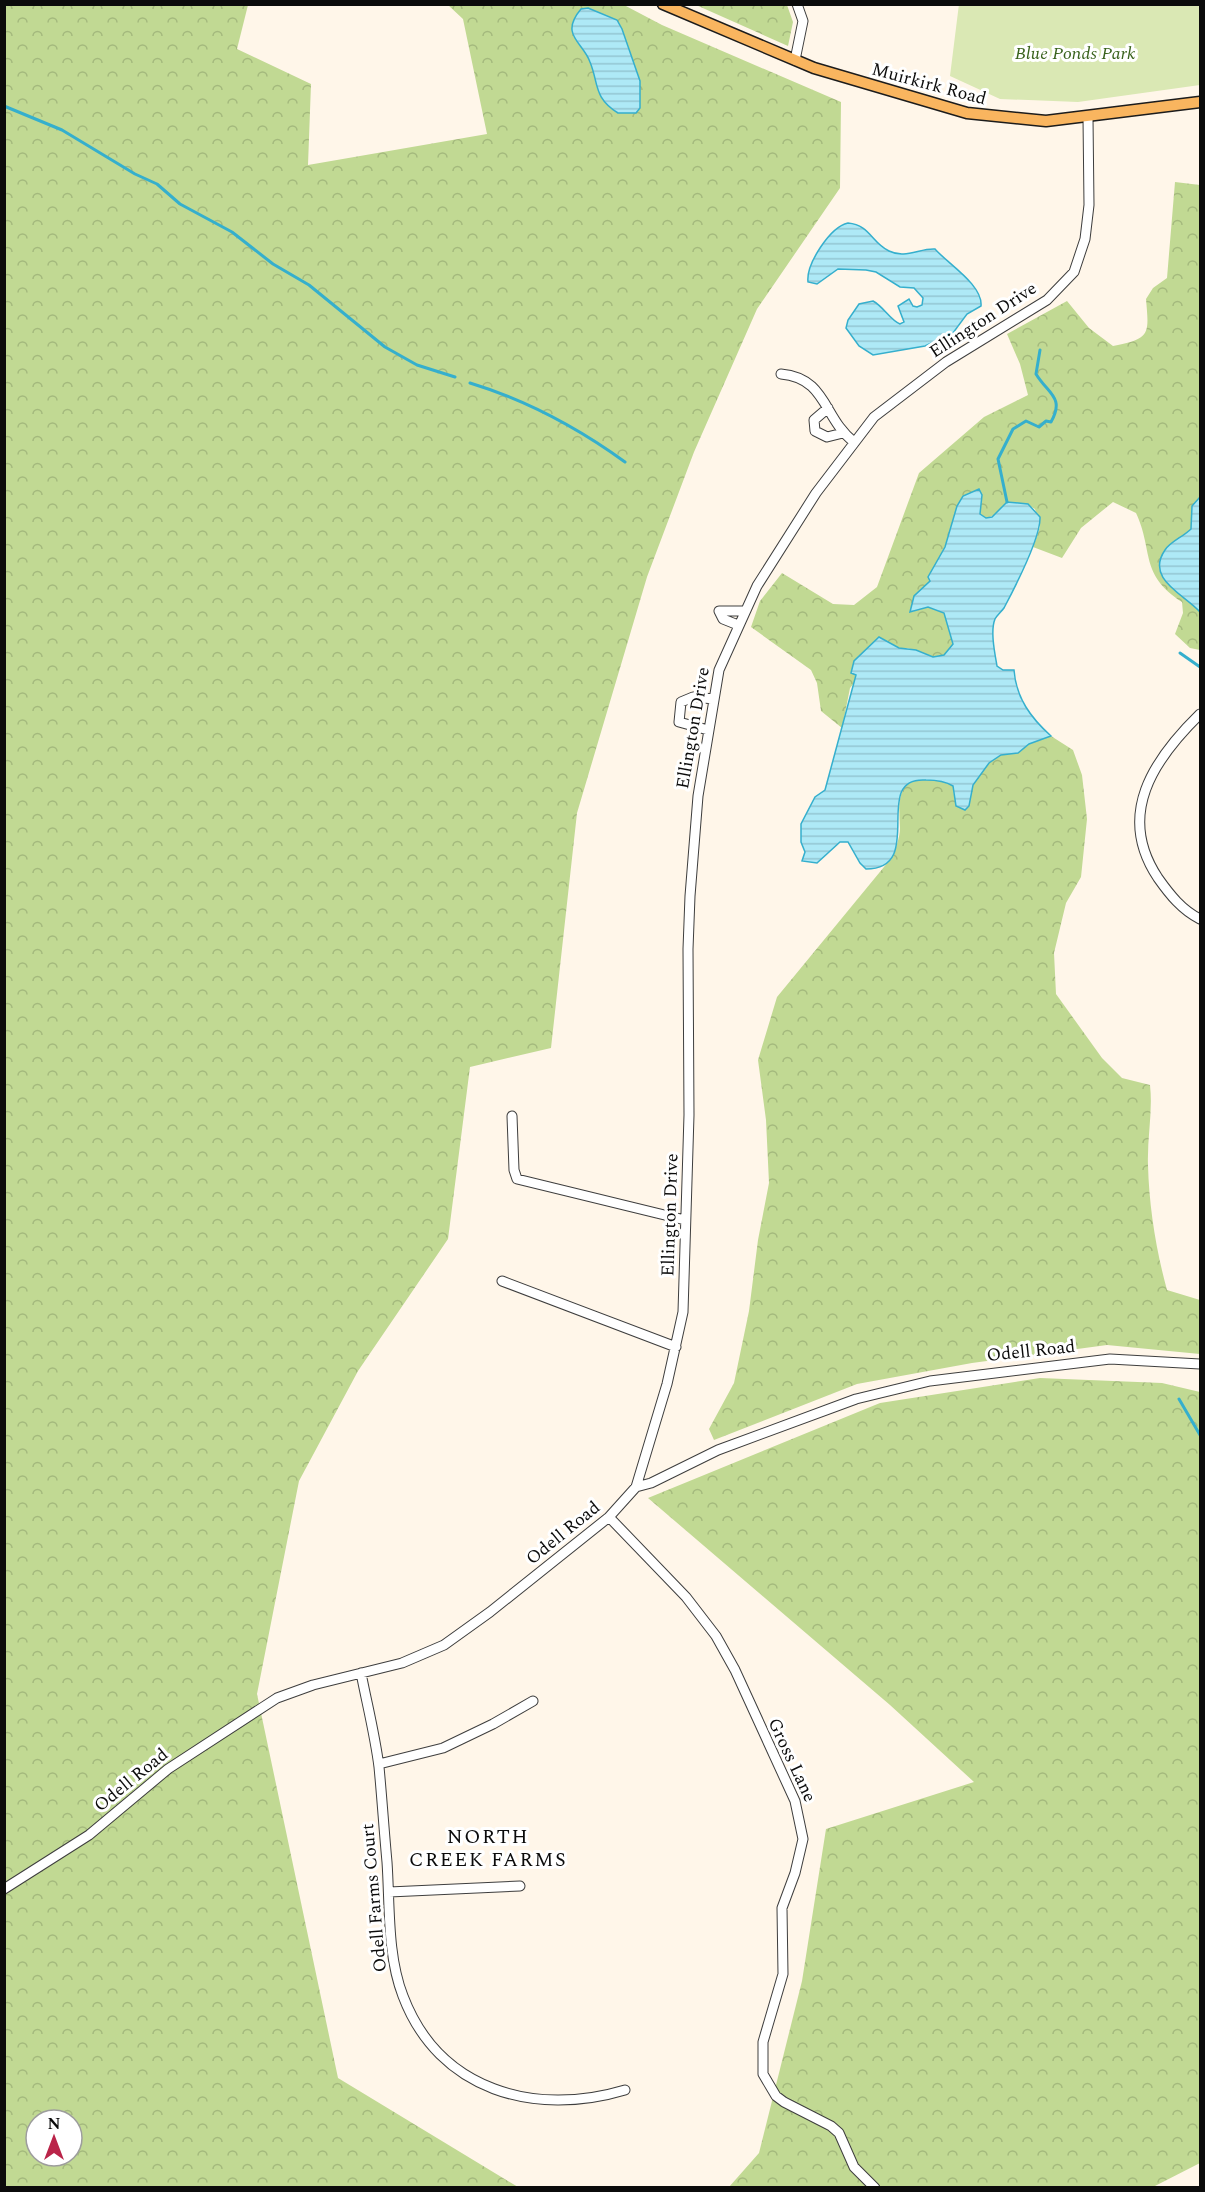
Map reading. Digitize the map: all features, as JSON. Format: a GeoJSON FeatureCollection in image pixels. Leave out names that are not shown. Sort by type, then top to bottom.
{"type":"FeatureCollection","features":[{"type":"Feature","properties":{"kind":"main road","name":"Muirkirk Road"},"geometry":{"type":"LineString","coordinates":[[663,4],[795,60],[848,79],[967,113],[1025,120],[1088,118],[1200,102]]}},
{"type":"Feature","properties":{"kind":"street"},"geometry":{"type":"LineString","coordinates":[[795,60],[803,21],[797,4]]}},
{"type":"Feature","properties":{"kind":"street","name":"Ellington Drive"},"geometry":{"type":"LineString","coordinates":[[636,1487],[676,1347],[683,1312],[689,1115],[687,949],[698,796],[719,670],[743,611],[794,526],[874,417],[902,393],[945,362],[1031,310],[1066,283],[1080,259],[1089,205],[1088,118]]}},
{"type":"Feature","properties":{"kind":"street"},"geometry":{"type":"LineString","coordinates":[[781,374],[794,375],[809,382],[843,433],[854,442]]}},
{"type":"Feature","properties":{"kind":"street"},"geometry":{"type":"LineString","coordinates":[[828,408],[814,420],[815,431],[827,437],[843,433]]}},
{"type":"Feature","properties":{"kind":"street"},"geometry":{"type":"LineString","coordinates":[[738,625],[723,619],[719,611],[743,611]]}},
{"type":"Feature","properties":{"kind":"street"},"geometry":{"type":"LineString","coordinates":[[708,729],[679,722],[681,702],[688,698],[714,699]]}},
{"type":"Feature","properties":{"kind":"street"},"geometry":{"type":"LineString","coordinates":[[1200,714],[1156,766],[1141,802],[1140,830],[1144,852],[1164,887],[1176,902],[1200,920]]}},
{"type":"Feature","properties":{"kind":"street"},"geometry":{"type":"LineString","coordinates":[[512,1116],[514,1176],[517,1179],[686,1220]]}},
{"type":"Feature","properties":{"kind":"street"},"geometry":{"type":"LineString","coordinates":[[502,1281],[676,1347]]}},
{"type":"Feature","properties":{"kind":"street","name":"Odell Road"},"geometry":{"type":"LineString","coordinates":[[4,1889],[89,1835],[157,1778],[259,1708],[289,1693],[402,1663],[444,1645],[490,1612],[609,1517],[636,1487],[756,1435],[856,1399],[896,1388],[958,1376],[1110,1359],[1200,1364]]}},
{"type":"Feature","properties":{"kind":"street","name":"Gross Lane"},"geometry":{"type":"LineString","coordinates":[[609,1517],[686,1598],[716,1636],[735,1670],[795,1801],[803,1839],[795,1873],[782,1908],[783,1974],[764,2042],[764,2074],[776,2096],[795,2109],[831,2126],[839,2133],[854,2166],[874,2187]]}},
{"type":"Feature","properties":{"kind":"street","name":"Odell Farms Court"},"geometry":{"type":"LineString","coordinates":[[361,1673],[379,1764],[394,1958],[403,1997],[430,2042],[452,2065],[481,2084],[518,2097],[578,2101],[625,2090]]}},
{"type":"Feature","properties":{"kind":"street"},"geometry":{"type":"LineString","coordinates":[[379,1764],[442,1748],[493,1724],[533,1701]]}},
{"type":"Feature","properties":{"kind":"street"},"geometry":{"type":"LineString","coordinates":[[389,1892],[520,1886]]}},
{"type":"Feature","properties":{"kind":"green space","name":"Blue Ponds Park"},"geometry":{"type":"Polygon","coordinates":[[[959,4],[1200,5],[1200,85],[1078,102],[1000,99],[950,76],[959,4]]]}},
{"type":"Feature","properties":{"kind":"green space"},"geometry":{"type":"Polygon","coordinates":[[[5,5],[248,5],[237,49],[311,84],[308,165],[487,134],[463,19],[448,5],[624,5],[662,25],[841,102],[840,188],[757,309],[694,452],[647,577],[577,813],[551,1048],[470,1067],[448,1239],[358,1371],[299,1481],[257,1694],[338,2078],[518,2187],[5,2188],[5,5]]]}},
{"type":"Feature","properties":{"kind":"green space"},"geometry":{"type":"Polygon","coordinates":[[[696,5],[787,5],[793,22],[788,46],[696,5]]]}},
{"type":"Feature","properties":{"kind":"green space"},"geometry":{"type":"Polygon","coordinates":[[[1175,182],[1200,185],[1200,650],[1190,648],[1175,634],[1183,613],[1182,602],[1168,592],[1153,572],[1136,513],[1113,502],[1081,528],[1062,558],[1033,547],[1040,527],[1035,509],[1014,503],[986,518],[980,515],[982,495],[963,496],[957,506],[945,547],[928,577],[930,581],[911,612],[928,607],[944,613],[953,644],[944,655],[933,657],[908,648],[899,648],[879,637],[854,661],[856,681],[850,688],[842,728],[821,711],[817,683],[811,670],[751,627],[760,601],[782,573],[833,604],[854,605],[877,587],[919,473],[984,417],[1028,395],[1020,364],[1007,334],[1067,301],[1089,328],[1113,346],[1135,341],[1145,333],[1147,327],[1146,299],[1153,288],[1167,278],[1175,182]]]}},
{"type":"Feature","properties":{"kind":"green space"},"geometry":{"type":"Polygon","coordinates":[[[1051,736],[1073,750],[1082,775],[1087,819],[1081,877],[1066,903],[1054,953],[1056,994],[1102,1058],[1122,1078],[1150,1085],[1148,1165],[1156,1244],[1167,1290],[1200,1300],[1200,1354],[1107,1345],[972,1363],[857,1384],[714,1440],[709,1429],[734,1383],[749,1311],[758,1240],[769,1183],[766,1120],[758,1060],[777,997],[893,856],[900,831],[901,795],[909,784],[926,780],[946,783],[953,786],[954,795],[969,805],[973,785],[989,763],[1001,755],[1018,753],[1029,744],[1051,736]]]}},
{"type":"Feature","properties":{"kind":"green space"},"geometry":{"type":"Polygon","coordinates":[[[1040,1378],[1162,1383],[1200,1392],[1200,2163],[1153,2187],[729,2187],[759,2153],[802,1981],[826,1829],[974,1782],[890,1705],[648,1498],[880,1403],[1040,1378]]]}},
{"type":"Feature","properties":{"kind":"water"},"geometry":{"type":"Polygon","coordinates":[[[588,8],[617,20],[622,29],[640,81],[640,108],[636,113],[618,113],[604,101],[598,90],[587,55],[572,32],[572,25],[581,9],[588,8]]]}},
{"type":"Feature","properties":{"kind":"water"},"geometry":{"type":"Polygon","coordinates":[[[848,223],[866,230],[883,247],[895,253],[907,254],[935,249],[971,283],[980,298],[981,306],[967,314],[953,333],[925,346],[873,355],[859,346],[846,328],[848,320],[859,304],[873,301],[900,324],[904,322],[898,306],[909,299],[913,306],[917,307],[922,305],[923,298],[914,288],[900,287],[876,272],[866,270],[838,269],[817,284],[808,282],[808,274],[820,247],[834,231],[848,223]]]}},
{"type":"Feature","properties":{"kind":"water"},"geometry":{"type":"Polygon","coordinates":[[[979,489],[982,495],[980,514],[986,518],[992,517],[1007,502],[1028,504],[1040,517],[1032,550],[1004,608],[995,619],[993,636],[997,666],[1003,670],[1014,670],[1018,690],[1026,707],[1051,736],[1029,744],[1018,753],[1001,755],[989,763],[973,785],[969,806],[965,810],[956,806],[953,786],[950,784],[930,780],[910,783],[901,792],[894,855],[884,865],[866,869],[848,842],[840,842],[817,863],[802,861],[805,852],[801,842],[801,824],[815,797],[825,790],[856,675],[851,673],[854,661],[879,637],[899,648],[916,650],[933,657],[944,655],[953,644],[944,613],[928,607],[910,612],[914,596],[930,581],[928,577],[945,547],[957,506],[963,496],[979,489]]]}},
{"type":"Feature","properties":{"kind":"water"},"geometry":{"type":"Polygon","coordinates":[[[1200,497],[1200,612],[1163,578],[1160,560],[1170,544],[1191,529],[1192,506],[1200,497]]]}},
{"type":"Feature","properties":{"kind":"waterway"},"geometry":{"type":"LineString","coordinates":[[4,106],[62,130],[135,174],[157,184],[180,204],[232,232],[273,264],[309,285],[385,347],[417,365],[455,377]]}},
{"type":"Feature","properties":{"kind":"waterway"},"geometry":{"type":"LineString","coordinates":[[1007,502],[998,459],[1013,429],[1026,421],[1039,427],[1046,421],[1051,422],[1055,414],[1056,401],[1036,374],[1040,350]]}},
{"type":"Feature","properties":{"kind":"waterway"},"geometry":{"type":"LineString","coordinates":[[470,383],[551,416],[625,462]]}},
{"type":"Feature","properties":{"kind":"waterway"},"geometry":{"type":"LineString","coordinates":[[1180,653],[1200,667]]}},
{"type":"Feature","properties":{"kind":"waterway"},"geometry":{"type":"LineString","coordinates":[[1179,1399],[1200,1435]]}},
{"type":"Feature","properties":{"kind":"district","name":"NORTH CREEK FARMS"},"geometry":{"type":"Point","coordinates":[488,1848]}}]}
